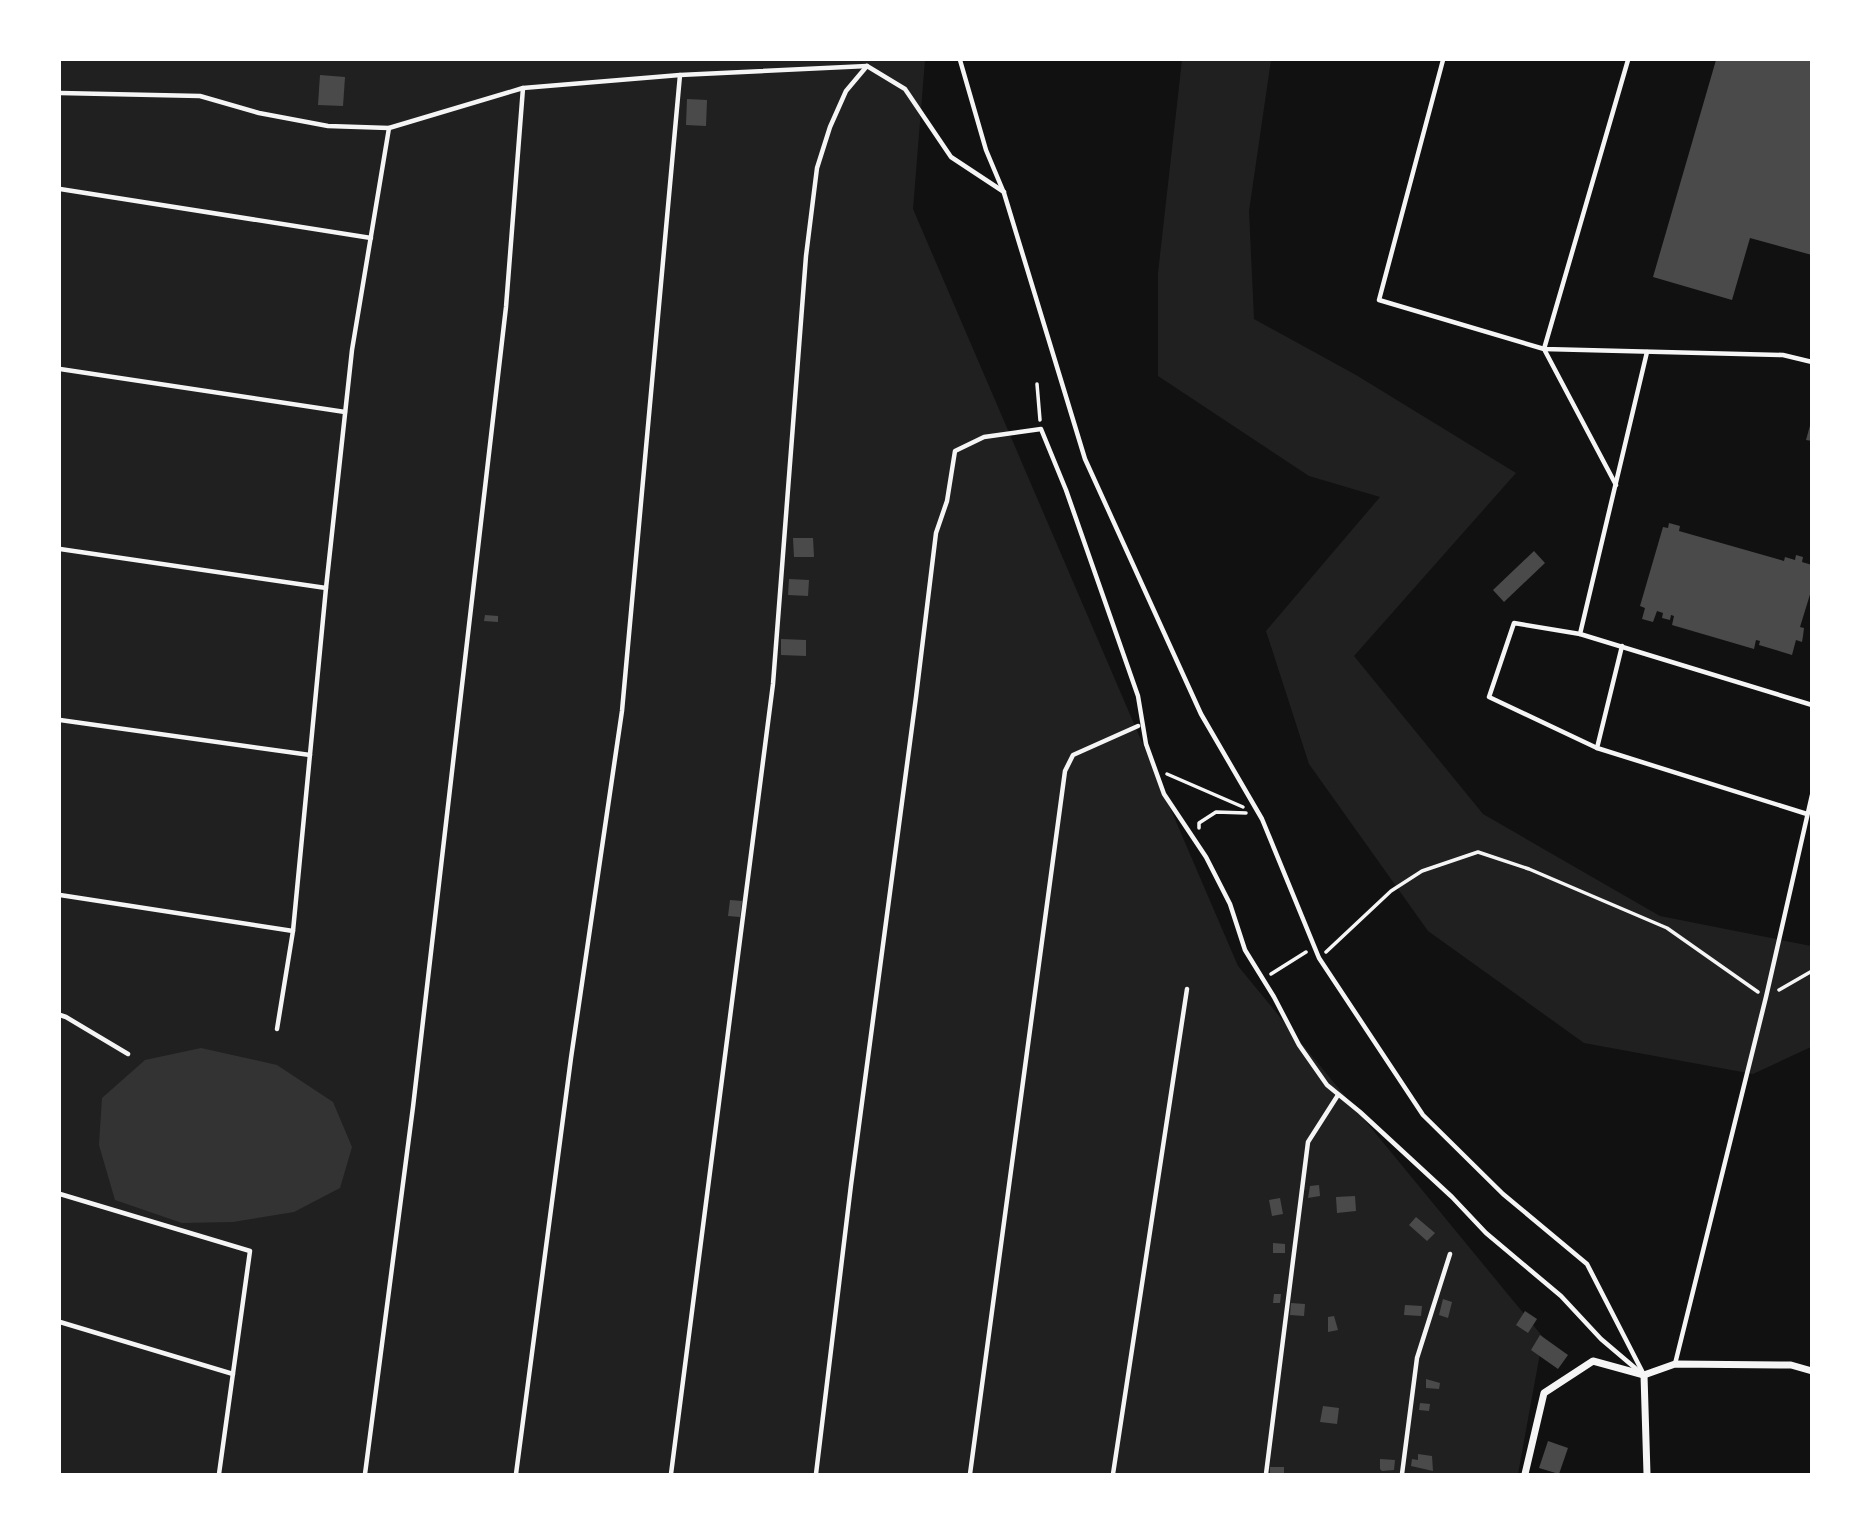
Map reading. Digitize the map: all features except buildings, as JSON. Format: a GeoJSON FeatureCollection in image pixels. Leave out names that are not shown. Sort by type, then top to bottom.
{"type":"FeatureCollection","features":[{"type":"Feature","properties":{"kind":"street"},"geometry":{"type":"LineString","coordinates":[[1525,1475],[1544,1393],[1593,1361],[1644,1375],[1675,1364],[1791,1365],[1811,1371]]}},
{"type":"Feature","properties":{"kind":"street"},"geometry":{"type":"LineString","coordinates":[[1644,1375],[1647,1475]]}},
{"type":"Feature","properties":{"kind":"lane"},"geometry":{"type":"LineString","coordinates":[[844,67],[848,60]]}},
{"type":"Feature","properties":{"kind":"lane"},"geometry":{"type":"LineString","coordinates":[[960,60],[986,150],[1004,193],[1085,459],[1201,715],[1259,813],[1319,958],[1423,1115],[1503,1194],[1587,1264],[1644,1375]]}},
{"type":"Feature","properties":{"kind":"lane"},"geometry":{"type":"LineString","coordinates":[[1443,60],[1379,300],[1544,349],[1783,355],[1811,362]]}},
{"type":"Feature","properties":{"kind":"lane"},"geometry":{"type":"LineString","coordinates":[[1616,485],[1544,349],[1628,60]]}},
{"type":"Feature","properties":{"kind":"lane"},"geometry":{"type":"LineString","coordinates":[[671,1475],[773,684],[806,256],[817,168],[830,127],[846,91],[867,66]]}},
{"type":"Feature","properties":{"kind":"lane"},"geometry":{"type":"LineString","coordinates":[[60,93],[200,96],[259,113],[328,126],[389,128],[523,88],[680,75],[867,66],[905,89],[951,157],[1004,193]]}},
{"type":"Feature","properties":{"kind":"lane"},"geometry":{"type":"LineString","coordinates":[[516,1475],[571,1058],[622,710],[680,75]]}},
{"type":"Feature","properties":{"kind":"lane"},"geometry":{"type":"LineString","coordinates":[[365,1475],[413,1107],[506,307],[523,88]]}},
{"type":"Feature","properties":{"kind":"lane"},"geometry":{"type":"LineString","coordinates":[[277,1029],[293,930],[352,350],[389,128]]}},
{"type":"Feature","properties":{"kind":"lane"},"geometry":{"type":"LineString","coordinates":[[60,190],[371,238]]}},
{"type":"Feature","properties":{"kind":"lane"},"geometry":{"type":"LineString","coordinates":[[1580,634],[1647,352]]}},
{"type":"Feature","properties":{"kind":"lane"},"geometry":{"type":"LineString","coordinates":[[60,369],[345,412]]}},
{"type":"Feature","properties":{"kind":"lane"},"geometry":{"type":"LineString","coordinates":[[816,1475],[850,1185],[936,533],[947,501],[955,451],[984,437],[1041,429],[1066,490],[1138,696],[1146,744],[1164,794],[1198,844],[1230,904],[1245,950],[1299,1045],[1326,1085],[1452,1197],[1486,1233],[1561,1296],[1601,1339],[1644,1375]]}},
{"type":"Feature","properties":{"kind":"lane"},"geometry":{"type":"LineString","coordinates":[[60,549],[326,588]]}},
{"type":"Feature","properties":{"kind":"lane"},"geometry":{"type":"LineString","coordinates":[[1807,814],[1597,748],[1489,697],[1514,623],[1580,634],[1811,705]]}},
{"type":"Feature","properties":{"kind":"lane"},"geometry":{"type":"LineString","coordinates":[[1597,748],[1622,646]]}},
{"type":"Feature","properties":{"kind":"lane"},"geometry":{"type":"LineString","coordinates":[[60,720],[310,755]]}},
{"type":"Feature","properties":{"kind":"lane"},"geometry":{"type":"LineString","coordinates":[[970,1475],[1065,771],[1073,755],[1138,726]]}},
{"type":"Feature","properties":{"kind":"lane"},"geometry":{"type":"LineString","coordinates":[[1675,1364],[1766,998],[1811,795]]}},
{"type":"Feature","properties":{"kind":"lane"},"geometry":{"type":"LineString","coordinates":[[60,895],[293,930]]}},
{"type":"Feature","properties":{"kind":"lane"},"geometry":{"type":"LineString","coordinates":[[1113,1475],[1187,989]]}},
{"type":"Feature","properties":{"kind":"lane"},"geometry":{"type":"LineString","coordinates":[[60,1015],[128,1054]]}},
{"type":"Feature","properties":{"kind":"lane"},"geometry":{"type":"LineString","coordinates":[[1266,1475],[1308,1142],[1338,1095]]}},
{"type":"Feature","properties":{"kind":"lane"},"geometry":{"type":"LineString","coordinates":[[60,1194],[250,1251],[219,1475]]}},
{"type":"Feature","properties":{"kind":"lane"},"geometry":{"type":"LineString","coordinates":[[1402,1475],[1417,1358],[1450,1254]]}},
{"type":"Feature","properties":{"kind":"lane"},"geometry":{"type":"LineString","coordinates":[[60,1322],[233,1374]]}},
{"type":"Feature","properties":{"kind":"path"},"geometry":{"type":"LineString","coordinates":[[1037,384],[1041,429]]}},
{"type":"Feature","properties":{"kind":"path"},"geometry":{"type":"LineString","coordinates":[[1155,769],[1259,813]]}},
{"type":"Feature","properties":{"kind":"path"},"geometry":{"type":"LineString","coordinates":[[1198,844],[1199,823],[1216,812],[1259,813]]}},
{"type":"Feature","properties":{"kind":"path"},"geometry":{"type":"LineString","coordinates":[[1319,958],[1391,891],[1422,871],[1478,852],[1529,869],[1667,928],[1766,998],[1811,971]]}},
{"type":"Feature","properties":{"kind":"path"},"geometry":{"type":"LineString","coordinates":[[1263,978],[1315,947]]}},
{"type":"Feature","properties":{"kind":"shaded area"},"geometry":{"type":"Polygon","coordinates":[[[60,60],[925,60],[913,209],[1238,966],[1543,1337],[1518,1474],[60,1474],[60,60]]]}},
{"type":"Feature","properties":{"kind":"shaded area"},"geometry":{"type":"Polygon","coordinates":[[[1182,60],[1271,60],[1249,211],[1254,319],[1356,375],[1516,473],[1354,656],[1483,814],[1660,916],[1811,946],[1811,1047],[1753,1074],[1584,1043],[1428,931],[1309,764],[1266,631],[1380,497],[1309,476],[1158,376],[1158,273],[1182,60]]]}},
{"type":"Feature","properties":{"kind":"shaded area"},"geometry":{"type":"Polygon","coordinates":[[[201,1048],[277,1065],[333,1102],[352,1147],[340,1188],[294,1212],[233,1222],[182,1223],[115,1200],[99,1145],[102,1098],[145,1060],[201,1048]]]}}]}
